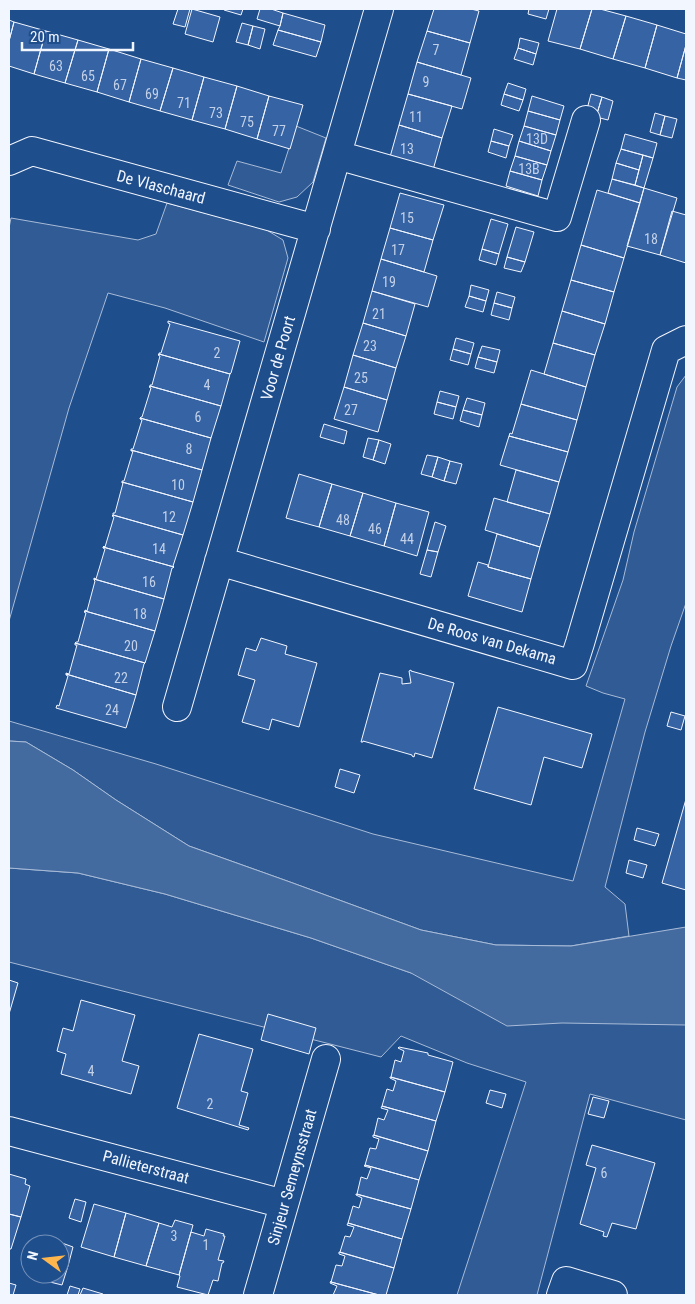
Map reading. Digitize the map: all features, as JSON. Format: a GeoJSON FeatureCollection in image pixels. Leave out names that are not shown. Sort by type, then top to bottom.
{"type":"FeatureCollection","features":[{"type":"Feature","properties":{"kind":"street","name":"Voor de Poort"},"geometry":{"type":"LineString","coordinates":[[176,707],[379,9]]}},
{"type":"Feature","properties":{"kind":"street"},"geometry":{"type":"LineString","coordinates":[[337,155],[557,217],[586,120]]}},
{"type":"Feature","properties":{"kind":"street","name":"De Vlaschaard"},"geometry":{"type":"LineString","coordinates":[[9,162],[32,151],[316,229]]}},
{"type":"Feature","properties":{"kind":"street","name":"De Roos van Dekama"},"geometry":{"type":"LineString","coordinates":[[219,561],[572,665],[666,350],[686,340]]}},
{"type":"Feature","properties":{"kind":"street","name":"Sinjeur Semeynsstraat"},"geometry":{"type":"LineString","coordinates":[[258,1295],[326,1060]]}},
{"type":"Feature","properties":{"kind":"street","name":"Pallieterstraat"},"geometry":{"type":"LineString","coordinates":[[9,1131],[284,1204]]}},
{"type":"Feature","properties":{"kind":"street"},"geometry":{"type":"LineString","coordinates":[[561,1295],[566,1281],[613,1295]]}},
{"type":"Feature","properties":{"kind":"shaded area"},"geometry":{"type":"Polygon","coordinates":[[[296,126],[326,138],[313,182],[297,197],[279,202],[228,185],[237,161],[281,173],[296,126]]]}},
{"type":"Feature","properties":{"kind":"shaded area"},"geometry":{"type":"Polygon","coordinates":[[[167,203],[265,229],[283,240],[288,258],[264,342],[165,308],[108,293],[69,408],[9,621],[9,228],[11,218],[138,240],[156,234],[167,203]]]}},
{"type":"Feature","properties":{"kind":"shaded area"},"geometry":{"type":"Polygon","coordinates":[[[686,375],[686,603],[645,732],[605,887],[625,904],[629,936],[571,946],[496,945],[421,930],[189,846],[116,800],[73,770],[26,742],[9,741],[9,721],[156,764],[373,834],[573,881],[625,699],[586,686],[623,580],[634,532],[677,387],[686,375]]]}},
{"type":"Feature","properties":{"kind":"shaded area"},"geometry":{"type":"Polygon","coordinates":[[[9,741],[26,742],[73,770],[116,800],[189,846],[421,930],[496,945],[571,946],[686,927],[686,1025],[562,1023],[507,1026],[411,973],[311,938],[165,894],[78,873],[9,868],[9,741]]]}},
{"type":"Feature","properties":{"kind":"shaded area"},"geometry":{"type":"Polygon","coordinates":[[[9,868],[78,873],[165,894],[311,938],[411,973],[686,1017],[686,1120],[590,1094],[537,1295],[457,1295],[526,1082],[467,1063],[401,1036],[381,1057],[9,962],[9,868]]]}},
{"type":"Feature","properties":{"kind":"building"},"geometry":{"type":"Polygon","coordinates":[[[178,9],[190,9],[185,27],[173,24],[178,9]]]}},
{"type":"Feature","properties":{"kind":"building"},"geometry":{"type":"Polygon","coordinates":[[[192,9],[220,17],[213,42],[185,34],[192,9]]]}},
{"type":"Feature","properties":{"kind":"building"},"geometry":{"type":"Polygon","coordinates":[[[224,9],[243,9],[241,15],[224,9]]]}},
{"type":"Feature","properties":{"kind":"building"},"geometry":{"type":"Polygon","coordinates":[[[260,9],[271,9],[283,13],[280,26],[257,19],[260,9]]]}},
{"type":"Feature","properties":{"kind":"building"},"geometry":{"type":"Polygon","coordinates":[[[434,9],[471,9],[479,11],[470,43],[427,31],[434,9]]]}},
{"type":"Feature","properties":{"kind":"building"},"geometry":{"type":"Polygon","coordinates":[[[529,9],[549,9],[546,19],[528,14],[529,9]]]}},
{"type":"Feature","properties":{"kind":"building"},"geometry":{"type":"Polygon","coordinates":[[[557,9],[592,9],[580,49],[548,41],[557,9]]]}},
{"type":"Feature","properties":{"kind":"building"},"geometry":{"type":"Polygon","coordinates":[[[592,9],[600,9],[626,16],[613,59],[580,49],[592,9]]]}},
{"type":"Feature","properties":{"kind":"building"},"geometry":{"type":"Polygon","coordinates":[[[283,13],[325,25],[321,42],[278,30],[283,13]]]}},
{"type":"Feature","properties":{"kind":"building"},"geometry":{"type":"Polygon","coordinates":[[[626,16],[657,25],[645,68],[613,59],[626,16]]]}},
{"type":"Feature","properties":{"kind":"building"},"geometry":{"type":"Polygon","coordinates":[[[9,20],[14,22],[9,41],[9,20]]]}},
{"type":"Feature","properties":{"kind":"building"},"geometry":{"type":"Polygon","coordinates":[[[14,22],[46,31],[34,74],[9,66],[9,41],[14,22]]]}},
{"type":"Feature","properties":{"kind":"building"},"geometry":{"type":"Polygon","coordinates":[[[242,23],[253,26],[248,45],[236,42],[242,23]]]}},
{"type":"Feature","properties":{"kind":"building"},"geometry":{"type":"Polygon","coordinates":[[[657,25],[686,34],[686,45],[677,78],[645,68],[657,25]]]}},
{"type":"Feature","properties":{"kind":"building"},"geometry":{"type":"Polygon","coordinates":[[[253,26],[265,29],[260,49],[248,45],[253,26]]]}},
{"type":"Feature","properties":{"kind":"building"},"geometry":{"type":"Polygon","coordinates":[[[278,30],[321,42],[316,57],[273,45],[278,30]]]}},
{"type":"Feature","properties":{"kind":"building"},"geometry":{"type":"Polygon","coordinates":[[[46,31],[78,40],[65,83],[34,74],[46,31]]]}},
{"type":"Feature","properties":{"kind":"building"},"geometry":{"type":"Polygon","coordinates":[[[427,31],[470,43],[461,75],[417,62],[427,31]]]}},
{"type":"Feature","properties":{"kind":"building"},"geometry":{"type":"Polygon","coordinates":[[[520,38],[539,43],[536,54],[518,48],[520,38]]]}},
{"type":"Feature","properties":{"kind":"building"},"geometry":{"type":"Polygon","coordinates":[[[78,40],[109,49],[97,92],[65,83],[78,40]]]}},
{"type":"Feature","properties":{"kind":"building"},"geometry":{"type":"Polygon","coordinates":[[[686,45],[686,80],[677,78],[686,45]]]}},
{"type":"Feature","properties":{"kind":"building"},"geometry":{"type":"Polygon","coordinates":[[[518,48],[536,54],[533,65],[514,59],[518,48]]]}},
{"type":"Feature","properties":{"kind":"building"},"geometry":{"type":"Polygon","coordinates":[[[109,49],[141,59],[129,102],[97,92],[109,49]]]}},
{"type":"Feature","properties":{"kind":"building"},"geometry":{"type":"Polygon","coordinates":[[[141,59],[173,68],[160,111],[129,102],[141,59]]]}},
{"type":"Feature","properties":{"kind":"building"},"geometry":{"type":"Polygon","coordinates":[[[417,62],[471,78],[462,109],[408,94],[417,62]]]}},
{"type":"Feature","properties":{"kind":"building"},"geometry":{"type":"Polygon","coordinates":[[[173,68],[204,77],[192,120],[160,111],[173,68]]]}},
{"type":"Feature","properties":{"kind":"building"},"geometry":{"type":"Polygon","coordinates":[[[204,77],[237,86],[225,129],[192,120],[204,77]]]}},
{"type":"Feature","properties":{"kind":"building"},"geometry":{"type":"Polygon","coordinates":[[[508,83],[526,89],[523,100],[504,94],[508,83]]]}},
{"type":"Feature","properties":{"kind":"building"},"geometry":{"type":"Polygon","coordinates":[[[237,86],[269,96],[257,139],[225,129],[237,86]]]}},
{"type":"Feature","properties":{"kind":"building"},"geometry":{"type":"Polygon","coordinates":[[[408,94],[452,106],[442,138],[399,125],[408,94]]]}},
{"type":"Feature","properties":{"kind":"building"},"geometry":{"type":"Polygon","coordinates":[[[504,94],[523,100],[519,111],[501,105],[504,94]]]}},
{"type":"Feature","properties":{"kind":"building"},"geometry":{"type":"Polygon","coordinates":[[[591,94],[602,97],[596,117],[586,113],[591,94]]]}},
{"type":"Feature","properties":{"kind":"building"},"geometry":{"type":"Polygon","coordinates":[[[269,96],[303,105],[290,149],[257,139],[269,96]]]}},
{"type":"Feature","properties":{"kind":"building"},"geometry":{"type":"Polygon","coordinates":[[[532,96],[564,106],[560,120],[528,111],[532,96]]]}},
{"type":"Feature","properties":{"kind":"building"},"geometry":{"type":"Polygon","coordinates":[[[602,97],[613,101],[608,120],[596,117],[602,97]]]}},
{"type":"Feature","properties":{"kind":"building"},"geometry":{"type":"Polygon","coordinates":[[[528,111],[560,120],[556,135],[524,126],[528,111]]]}},
{"type":"Feature","properties":{"kind":"building"},"geometry":{"type":"Polygon","coordinates":[[[655,113],[665,116],[660,135],[650,132],[655,113]]]}},
{"type":"Feature","properties":{"kind":"building"},"geometry":{"type":"Polygon","coordinates":[[[665,116],[677,119],[672,138],[660,135],[665,116]]]}},
{"type":"Feature","properties":{"kind":"building"},"geometry":{"type":"Polygon","coordinates":[[[399,125],[442,138],[433,170],[390,157],[399,125]]]}},
{"type":"Feature","properties":{"kind":"building"},"geometry":{"type":"Polygon","coordinates":[[[524,126],[556,135],[551,151],[519,141],[524,126]]]}},
{"type":"Feature","properties":{"kind":"building"},"geometry":{"type":"Polygon","coordinates":[[[494,129],[513,135],[509,146],[491,141],[494,129]]]}},
{"type":"Feature","properties":{"kind":"building"},"geometry":{"type":"Polygon","coordinates":[[[625,134],[657,143],[653,158],[621,149],[625,134]]]}},
{"type":"Feature","properties":{"kind":"building"},"geometry":{"type":"Polygon","coordinates":[[[491,141],[509,146],[506,158],[488,152],[491,141]]]}},
{"type":"Feature","properties":{"kind":"building"},"geometry":{"type":"Polygon","coordinates":[[[519,141],[551,151],[547,165],[515,156],[519,141]]]}},
{"type":"Feature","properties":{"kind":"building"},"geometry":{"type":"Polygon","coordinates":[[[621,149],[643,155],[639,170],[616,163],[621,149]]]}},
{"type":"Feature","properties":{"kind":"building"},"geometry":{"type":"Polygon","coordinates":[[[643,155],[653,158],[644,188],[635,185],[643,155]]]}},
{"type":"Feature","properties":{"kind":"building"},"geometry":{"type":"Polygon","coordinates":[[[515,156],[547,165],[542,180],[510,171],[515,156]]]}},
{"type":"Feature","properties":{"kind":"building"},"geometry":{"type":"Polygon","coordinates":[[[616,163],[639,170],[635,185],[612,179],[616,163]]]}},
{"type":"Feature","properties":{"kind":"building"},"geometry":{"type":"Polygon","coordinates":[[[510,171],[542,180],[538,196],[506,186],[510,171]]]}},
{"type":"Feature","properties":{"kind":"building"},"geometry":{"type":"Polygon","coordinates":[[[612,179],[644,188],[640,203],[608,193],[612,179]]]}},
{"type":"Feature","properties":{"kind":"building"},"geometry":{"type":"Polygon","coordinates":[[[644,188],[677,198],[660,255],[627,246],[644,188]]]}},
{"type":"Feature","properties":{"kind":"building"},"geometry":{"type":"Polygon","coordinates":[[[597,190],[640,203],[624,258],[581,245],[597,190]]]}},
{"type":"Feature","properties":{"kind":"building"},"geometry":{"type":"Polygon","coordinates":[[[400,193],[444,205],[433,240],[390,228],[400,193]]]}},
{"type":"Feature","properties":{"kind":"building"},"geometry":{"type":"Polygon","coordinates":[[[672,211],[686,215],[686,263],[660,255],[672,211]]]}},
{"type":"Feature","properties":{"kind":"building"},"geometry":{"type":"Polygon","coordinates":[[[491,219],[508,224],[499,254],[482,249],[491,219]]]}},
{"type":"Feature","properties":{"kind":"building"},"geometry":{"type":"Polygon","coordinates":[[[516,227],[534,232],[525,262],[507,257],[516,227]]]}},
{"type":"Feature","properties":{"kind":"building"},"geometry":{"type":"Polygon","coordinates":[[[390,228],[433,240],[424,272],[381,259],[390,228]]]}},
{"type":"Feature","properties":{"kind":"building"},"geometry":{"type":"Polygon","coordinates":[[[581,245],[624,258],[614,292],[571,280],[581,245]]]}},
{"type":"Feature","properties":{"kind":"building"},"geometry":{"type":"Polygon","coordinates":[[[482,249],[499,254],[496,265],[479,260],[482,249]]]}},
{"type":"Feature","properties":{"kind":"building"},"geometry":{"type":"Polygon","coordinates":[[[507,257],[525,262],[521,272],[504,268],[507,257]]]}},
{"type":"Feature","properties":{"kind":"building"},"geometry":{"type":"Polygon","coordinates":[[[381,259],[437,276],[428,307],[372,291],[381,259]]]}},
{"type":"Feature","properties":{"kind":"building"},"geometry":{"type":"Polygon","coordinates":[[[571,280],[614,292],[605,324],[562,311],[571,280]]]}},
{"type":"Feature","properties":{"kind":"building"},"geometry":{"type":"Polygon","coordinates":[[[471,285],[489,290],[486,301],[469,296],[471,285]]]}},
{"type":"Feature","properties":{"kind":"building"},"geometry":{"type":"Polygon","coordinates":[[[372,291],[415,304],[406,336],[363,323],[372,291]]]}},
{"type":"Feature","properties":{"kind":"building"},"geometry":{"type":"Polygon","coordinates":[[[497,292],[515,297],[512,308],[494,303],[497,292]]]}},
{"type":"Feature","properties":{"kind":"building"},"geometry":{"type":"Polygon","coordinates":[[[469,296],[486,301],[483,312],[465,307],[469,296]]]}},
{"type":"Feature","properties":{"kind":"building"},"geometry":{"type":"Polygon","coordinates":[[[494,303],[512,308],[509,320],[491,315],[494,303]]]}},
{"type":"Feature","properties":{"kind":"building"},"geometry":{"type":"Polygon","coordinates":[[[562,311],[605,324],[595,355],[553,343],[562,311]]]}},
{"type":"Feature","properties":{"kind":"building"},"geometry":{"type":"Polygon","coordinates":[[[168,321],[240,341],[231,373],[159,354],[161,353],[170,324],[168,321]]]}},
{"type":"Feature","properties":{"kind":"building"},"geometry":{"type":"Polygon","coordinates":[[[363,323],[406,336],[396,368],[353,355],[363,323]]]}},
{"type":"Feature","properties":{"kind":"building"},"geometry":{"type":"Polygon","coordinates":[[[456,338],[474,343],[471,354],[453,349],[456,338]]]}},
{"type":"Feature","properties":{"kind":"building"},"geometry":{"type":"Polygon","coordinates":[[[553,343],[595,355],[586,387],[544,374],[553,343]]]}},
{"type":"Feature","properties":{"kind":"building"},"geometry":{"type":"Polygon","coordinates":[[[482,346],[500,350],[497,362],[478,357],[482,346]]]}},
{"type":"Feature","properties":{"kind":"building"},"geometry":{"type":"Polygon","coordinates":[[[453,349],[471,354],[468,365],[450,360],[453,349]]]}},
{"type":"Feature","properties":{"kind":"building"},"geometry":{"type":"Polygon","coordinates":[[[159,354],[230,374],[221,406],[150,386],[152,385],[159,354]]]}},
{"type":"Feature","properties":{"kind":"building"},"geometry":{"type":"Polygon","coordinates":[[[353,355],[396,368],[387,400],[344,387],[353,355]]]}},
{"type":"Feature","properties":{"kind":"building"},"geometry":{"type":"Polygon","coordinates":[[[478,357],[497,362],[494,373],[475,368],[478,357]]]}},
{"type":"Feature","properties":{"kind":"building"},"geometry":{"type":"Polygon","coordinates":[[[531,370],[586,387],[577,420],[521,404],[531,370]]]}},
{"type":"Feature","properties":{"kind":"building"},"geometry":{"type":"Polygon","coordinates":[[[150,386],[221,406],[211,438],[140,418],[142,417],[150,386]]]}},
{"type":"Feature","properties":{"kind":"building"},"geometry":{"type":"Polygon","coordinates":[[[344,387],[387,400],[378,432],[334,419],[344,387]]]}},
{"type":"Feature","properties":{"kind":"building"},"geometry":{"type":"Polygon","coordinates":[[[440,391],[459,396],[456,407],[437,402],[440,391]]]}},
{"type":"Feature","properties":{"kind":"building"},"geometry":{"type":"Polygon","coordinates":[[[467,398],[485,403],[482,415],[463,410],[467,398]]]}},
{"type":"Feature","properties":{"kind":"building"},"geometry":{"type":"Polygon","coordinates":[[[437,402],[456,407],[453,419],[434,414],[437,402]]]}},
{"type":"Feature","properties":{"kind":"building"},"geometry":{"type":"Polygon","coordinates":[[[521,404],[577,420],[568,452],[509,436],[510,433],[512,434],[521,404]]]}},
{"type":"Feature","properties":{"kind":"building"},"geometry":{"type":"Polygon","coordinates":[[[463,410],[482,415],[479,427],[460,421],[463,410]]]}},
{"type":"Feature","properties":{"kind":"building"},"geometry":{"type":"Polygon","coordinates":[[[140,418],[211,438],[202,470],[131,450],[133,449],[142,420],[140,418]]]}},
{"type":"Feature","properties":{"kind":"building"},"geometry":{"type":"Polygon","coordinates":[[[324,424],[347,431],[344,444],[320,437],[324,424]]]}},
{"type":"Feature","properties":{"kind":"building"},"geometry":{"type":"Polygon","coordinates":[[[509,436],[568,452],[559,482],[500,465],[509,436]]]}},
{"type":"Feature","properties":{"kind":"building"},"geometry":{"type":"Polygon","coordinates":[[[368,438],[379,440],[373,460],[363,457],[368,438]]]}},
{"type":"Feature","properties":{"kind":"building"},"geometry":{"type":"Polygon","coordinates":[[[379,440],[391,444],[385,464],[373,460],[379,440]]]}},
{"type":"Feature","properties":{"kind":"building"},"geometry":{"type":"Polygon","coordinates":[[[131,450],[202,470],[193,502],[122,482],[124,481],[133,451],[131,450]]]}},
{"type":"Feature","properties":{"kind":"building"},"geometry":{"type":"Polygon","coordinates":[[[427,455],[438,457],[432,477],[421,474],[427,455]]]}},
{"type":"Feature","properties":{"kind":"building"},"geometry":{"type":"Polygon","coordinates":[[[438,457],[450,461],[444,481],[432,477],[438,457]]]}},
{"type":"Feature","properties":{"kind":"building"},"geometry":{"type":"Polygon","coordinates":[[[450,461],[462,464],[456,484],[444,481],[450,461]]]}},
{"type":"Feature","properties":{"kind":"building"},"geometry":{"type":"Polygon","coordinates":[[[516,470],[559,482],[550,514],[507,502],[516,470]]]}},
{"type":"Feature","properties":{"kind":"building"},"geometry":{"type":"Polygon","coordinates":[[[299,474],[332,484],[319,527],[286,518],[299,474]]]}},
{"type":"Feature","properties":{"kind":"building"},"geometry":{"type":"Polygon","coordinates":[[[122,482],[193,502],[183,535],[113,515],[122,482]]]}},
{"type":"Feature","properties":{"kind":"building"},"geometry":{"type":"Polygon","coordinates":[[[332,484],[363,493],[350,536],[319,527],[332,484]]]}},
{"type":"Feature","properties":{"kind":"building"},"geometry":{"type":"Polygon","coordinates":[[[363,493],[396,503],[384,546],[350,536],[363,493]]]}},
{"type":"Feature","properties":{"kind":"building"},"geometry":{"type":"Polygon","coordinates":[[[494,498],[550,514],[540,547],[485,530],[494,498]]]}},
{"type":"Feature","properties":{"kind":"building"},"geometry":{"type":"Polygon","coordinates":[[[396,503],[429,512],[417,556],[384,546],[396,503]]]}},
{"type":"Feature","properties":{"kind":"building"},"geometry":{"type":"Polygon","coordinates":[[[113,515],[183,535],[174,567],[103,547],[105,547],[113,515]]]}},
{"type":"Feature","properties":{"kind":"building"},"geometry":{"type":"Polygon","coordinates":[[[435,522],[446,526],[438,552],[427,550],[435,522]]]}},
{"type":"Feature","properties":{"kind":"building"},"geometry":{"type":"Polygon","coordinates":[[[497,534],[540,547],[531,579],[488,567],[497,534]]]}},
{"type":"Feature","properties":{"kind":"building"},"geometry":{"type":"Polygon","coordinates":[[[103,547],[174,567],[172,568],[164,599],[94,579],[96,579],[105,549],[103,547]]]}},
{"type":"Feature","properties":{"kind":"building"},"geometry":{"type":"Polygon","coordinates":[[[427,550],[438,552],[431,577],[420,574],[427,550]]]}},
{"type":"Feature","properties":{"kind":"building"},"geometry":{"type":"Polygon","coordinates":[[[478,562],[488,565],[488,567],[531,579],[522,612],[468,596],[478,562]]]}},
{"type":"Feature","properties":{"kind":"building"},"geometry":{"type":"Polygon","coordinates":[[[94,579],[164,599],[155,631],[85,611],[87,611],[94,579]]]}},
{"type":"Feature","properties":{"kind":"building"},"geometry":{"type":"Polygon","coordinates":[[[85,611],[155,631],[145,663],[75,643],[78,642],[85,611]]]}},
{"type":"Feature","properties":{"kind":"building"},"geometry":{"type":"Polygon","coordinates":[[[261,638],[287,646],[285,654],[317,663],[299,727],[272,719],[269,730],[242,722],[255,680],[238,675],[246,648],[256,651],[261,638]]]}},
{"type":"Feature","properties":{"kind":"building"},"geometry":{"type":"Polygon","coordinates":[[[75,643],[145,663],[136,695],[66,674],[69,674],[77,645],[75,643]]]}},
{"type":"Feature","properties":{"kind":"building"},"geometry":{"type":"Polygon","coordinates":[[[409,671],[454,683],[432,758],[415,753],[414,757],[363,741],[361,742],[380,673],[402,678],[402,684],[411,683],[409,671]]]}},
{"type":"Feature","properties":{"kind":"building"},"geometry":{"type":"Polygon","coordinates":[[[66,674],[136,695],[126,728],[56,708],[57,705],[59,706],[68,676],[66,674]]]}},
{"type":"Feature","properties":{"kind":"building"},"geometry":{"type":"Polygon","coordinates":[[[498,707],[592,734],[582,768],[544,757],[531,805],[474,789],[498,707]]]}},
{"type":"Feature","properties":{"kind":"building"},"geometry":{"type":"Polygon","coordinates":[[[671,712],[685,716],[681,730],[667,726],[671,712]]]}},
{"type":"Feature","properties":{"kind":"building"},"geometry":{"type":"Polygon","coordinates":[[[340,769],[360,775],[354,793],[335,787],[340,769]]]}},
{"type":"Feature","properties":{"kind":"building"},"geometry":{"type":"Polygon","coordinates":[[[686,799],[686,890],[662,883],[686,799]]]}},
{"type":"Feature","properties":{"kind":"building"},"geometry":{"type":"Polygon","coordinates":[[[637,828],[659,834],[655,846],[634,840],[637,828]]]}},
{"type":"Feature","properties":{"kind":"building"},"geometry":{"type":"Polygon","coordinates":[[[629,860],[647,865],[643,878],[626,873],[629,860]]]}},
{"type":"Feature","properties":{"kind":"building"},"geometry":{"type":"Polygon","coordinates":[[[9,980],[18,983],[9,1014],[9,980]]]}},
{"type":"Feature","properties":{"kind":"building"},"geometry":{"type":"Polygon","coordinates":[[[81,1000],[135,1015],[122,1061],[139,1066],[131,1094],[61,1074],[66,1054],[57,1051],[63,1028],[73,1031],[81,1000]]]}},
{"type":"Feature","properties":{"kind":"building"},"geometry":{"type":"Polygon","coordinates":[[[268,1014],[316,1028],[309,1054],[261,1040],[268,1014]]]}},
{"type":"Feature","properties":{"kind":"building"},"geometry":{"type":"Polygon","coordinates":[[[199,1034],[253,1049],[241,1091],[248,1093],[239,1125],[249,1128],[248,1130],[177,1108],[199,1034]]]}},
{"type":"Feature","properties":{"kind":"building"},"geometry":{"type":"Polygon","coordinates":[[[399,1047],[428,1053],[428,1055],[453,1062],[445,1092],[391,1077],[395,1060],[401,1062],[404,1051],[399,1047]]]}},
{"type":"Feature","properties":{"kind":"building"},"geometry":{"type":"Polygon","coordinates":[[[390,1077],[445,1092],[436,1121],[382,1106],[387,1089],[393,1091],[396,1081],[390,1077]]]}},
{"type":"Feature","properties":{"kind":"building"},"geometry":{"type":"Polygon","coordinates":[[[490,1090],[506,1094],[502,1108],[486,1103],[490,1090]]]}},
{"type":"Feature","properties":{"kind":"building"},"geometry":{"type":"Polygon","coordinates":[[[593,1097],[609,1101],[604,1118],[588,1114],[593,1097]]]}},
{"type":"Feature","properties":{"kind":"building"},"geometry":{"type":"Polygon","coordinates":[[[382,1106],[436,1121],[428,1151],[374,1135],[378,1118],[384,1120],[388,1110],[381,1108],[382,1106]]]}},
{"type":"Feature","properties":{"kind":"building"},"geometry":{"type":"Polygon","coordinates":[[[373,1135],[428,1151],[419,1180],[365,1165],[370,1148],[376,1149],[379,1139],[373,1137],[373,1135]]]}},
{"type":"Feature","properties":{"kind":"building"},"geometry":{"type":"Polygon","coordinates":[[[592,1145],[655,1163],[636,1229],[612,1223],[607,1237],[603,1236],[604,1232],[580,1224],[596,1168],[586,1165],[592,1145]]]}},
{"type":"Feature","properties":{"kind":"building"},"geometry":{"type":"Polygon","coordinates":[[[365,1165],[419,1180],[411,1209],[357,1194],[361,1177],[367,1179],[371,1168],[365,1165]]]}},
{"type":"Feature","properties":{"kind":"building"},"geometry":{"type":"Polygon","coordinates":[[[9,1174],[26,1179],[25,1184],[30,1186],[21,1217],[9,1214],[9,1174]]]}},
{"type":"Feature","properties":{"kind":"building"},"geometry":{"type":"Polygon","coordinates":[[[356,1194],[411,1209],[402,1239],[348,1223],[353,1206],[359,1208],[362,1198],[356,1194]]]}},
{"type":"Feature","properties":{"kind":"building"},"geometry":{"type":"Polygon","coordinates":[[[75,1199],[86,1202],[81,1222],[69,1218],[75,1199]]]}},
{"type":"Feature","properties":{"kind":"building"},"geometry":{"type":"Polygon","coordinates":[[[94,1204],[126,1213],[114,1257],[81,1247],[94,1204]]]}},
{"type":"Feature","properties":{"kind":"building"},"geometry":{"type":"Polygon","coordinates":[[[126,1213],[159,1223],[146,1266],[114,1257],[126,1213]]]}},
{"type":"Feature","properties":{"kind":"building"},"geometry":{"type":"Polygon","coordinates":[[[9,1214],[21,1217],[11,1249],[9,1249],[9,1214]]]}},
{"type":"Feature","properties":{"kind":"building"},"geometry":{"type":"Polygon","coordinates":[[[175,1220],[193,1225],[179,1275],[146,1266],[159,1223],[172,1227],[175,1220]]]}},
{"type":"Feature","properties":{"kind":"building"},"geometry":{"type":"Polygon","coordinates":[[[348,1223],[402,1239],[394,1268],[340,1252],[345,1236],[350,1237],[354,1227],[347,1225],[348,1223]]]}},
{"type":"Feature","properties":{"kind":"building"},"geometry":{"type":"Polygon","coordinates":[[[206,1229],[224,1234],[223,1236],[225,1236],[218,1260],[224,1261],[218,1281],[213,1280],[208,1295],[177,1287],[191,1232],[204,1236],[206,1229]]]}},
{"type":"Feature","properties":{"kind":"building"},"geometry":{"type":"Polygon","coordinates":[[[70,1246],[73,1247],[70,1258],[70,1246]]]}},
{"type":"Feature","properties":{"kind":"building"},"geometry":{"type":"Polygon","coordinates":[[[339,1252],[394,1268],[386,1295],[379,1295],[331,1282],[336,1265],[342,1266],[345,1256],[339,1254],[339,1252]]]}},
{"type":"Feature","properties":{"kind":"building"},"geometry":{"type":"Polygon","coordinates":[[[331,1281],[379,1295],[333,1295],[337,1286],[330,1283],[331,1281]]]}},
{"type":"Feature","properties":{"kind":"building"},"geometry":{"type":"Polygon","coordinates":[[[9,1283],[16,1285],[13,1295],[9,1295],[9,1283]]]}},
{"type":"Feature","properties":{"kind":"building"},"geometry":{"type":"Polygon","coordinates":[[[70,1286],[80,1289],[78,1295],[67,1295],[70,1286]]]}},
{"type":"Feature","properties":{"kind":"building"},"geometry":{"type":"Polygon","coordinates":[[[83,1288],[103,1294],[80,1295],[83,1288]]]}}]}
